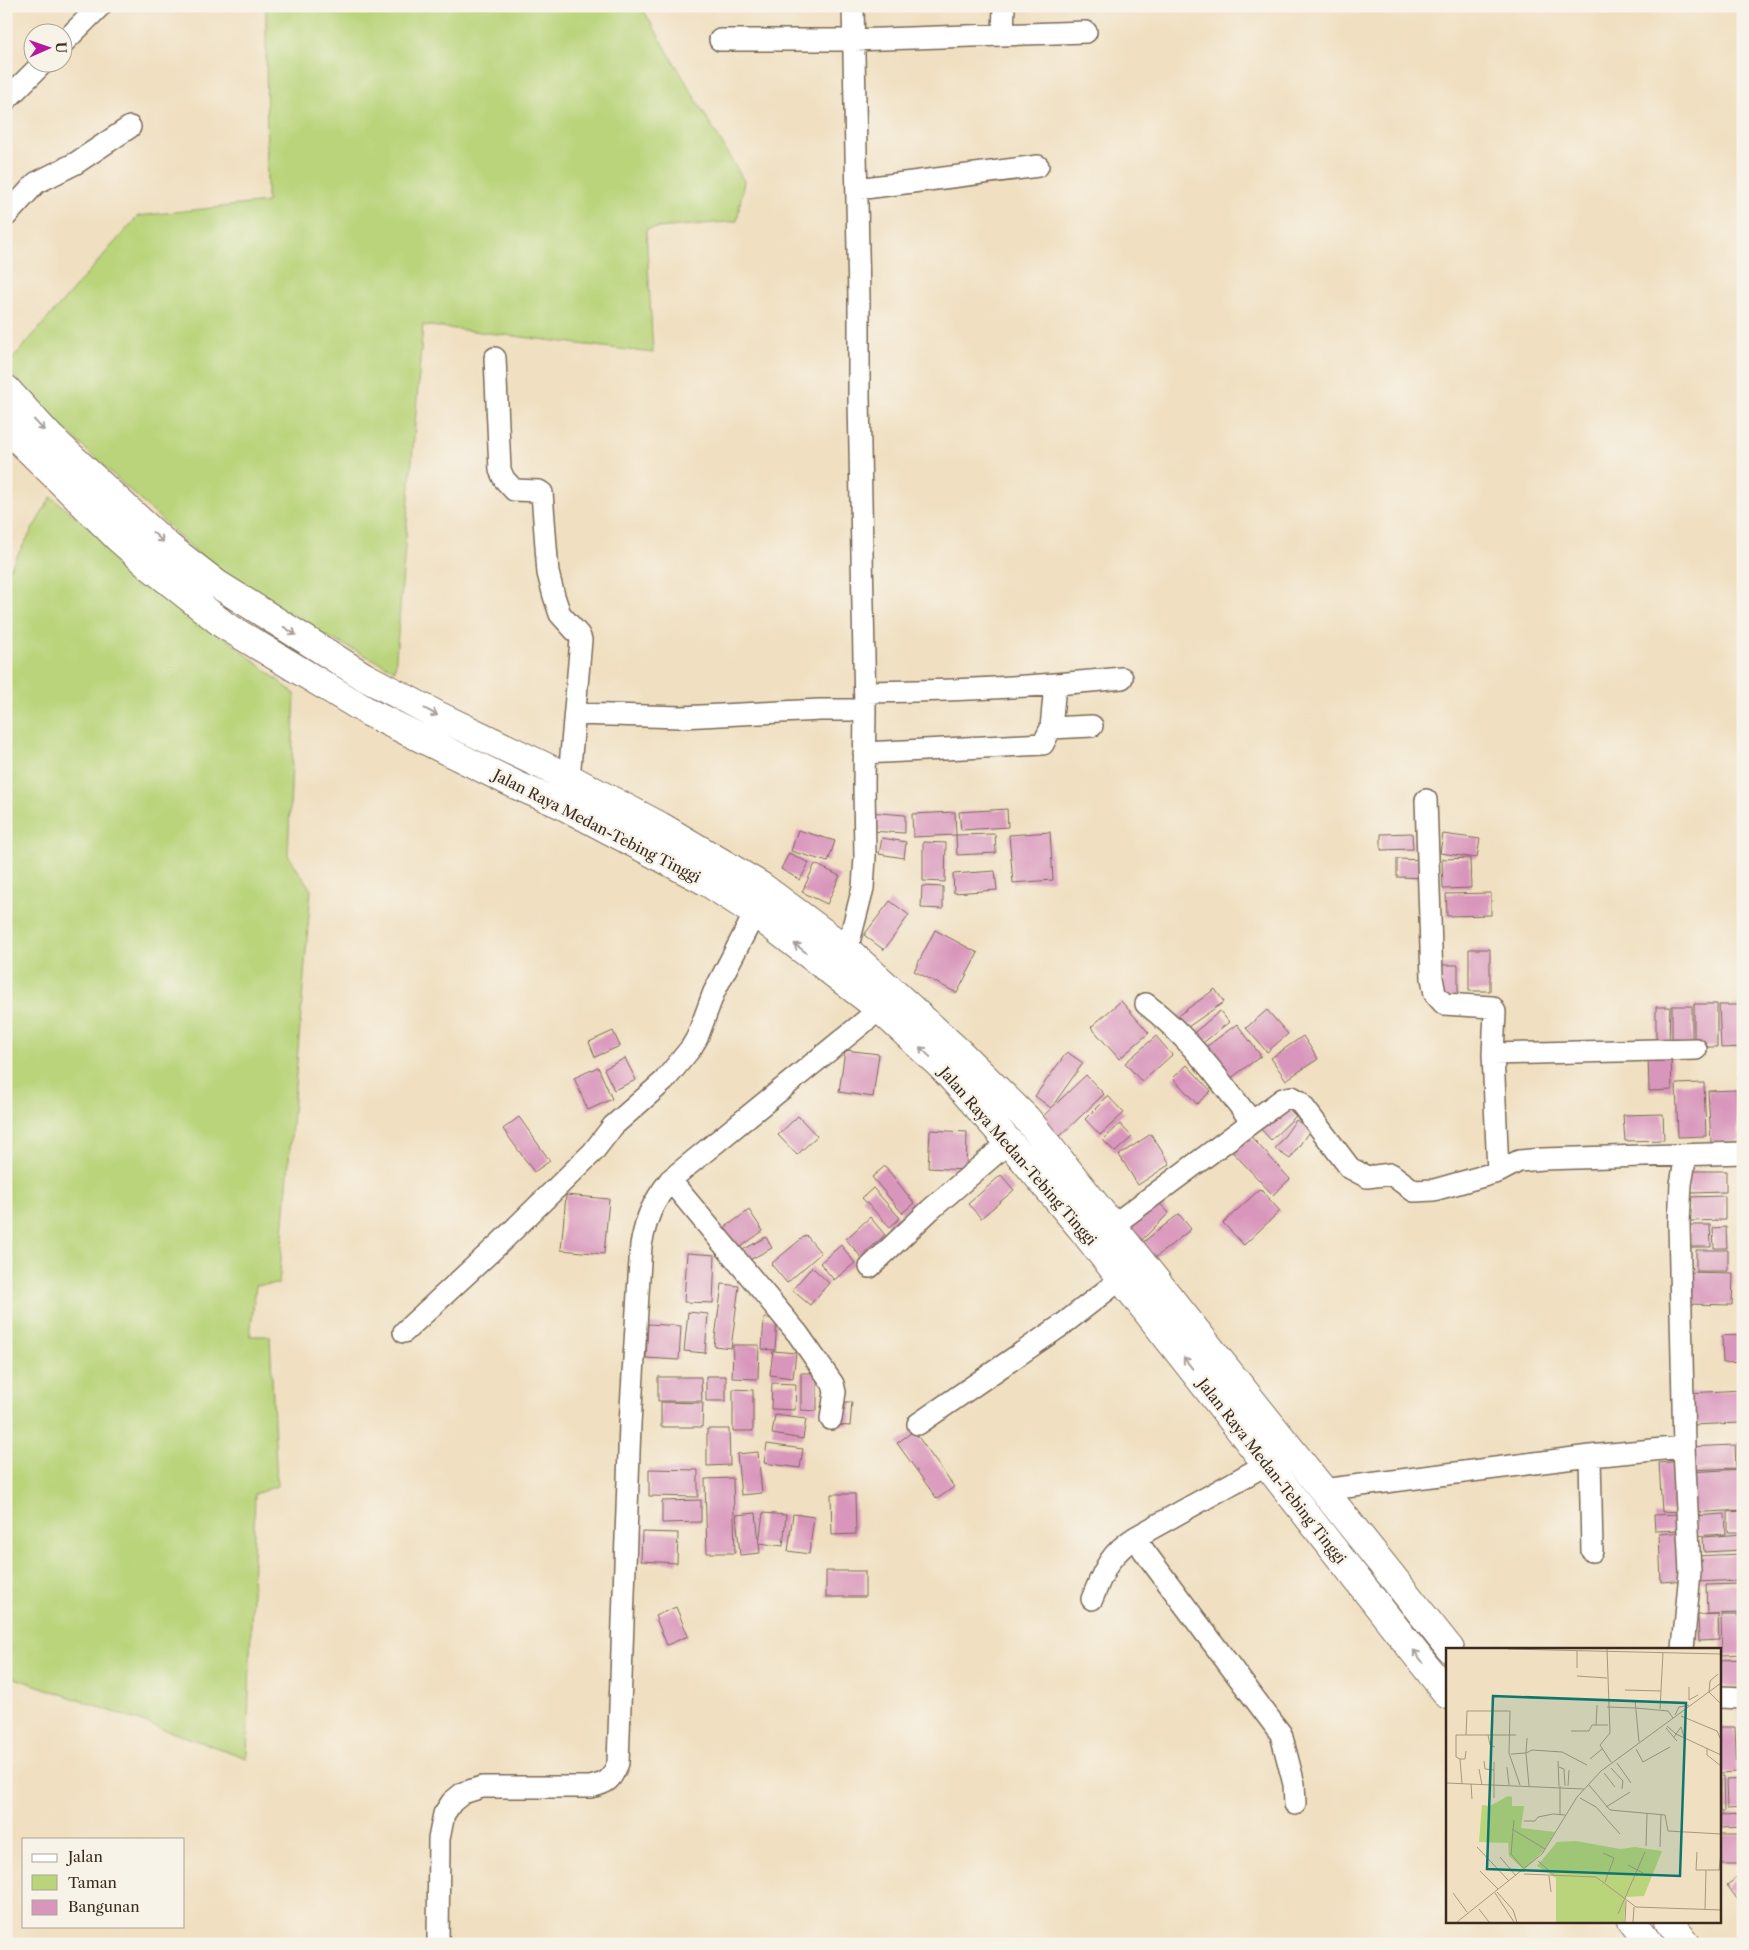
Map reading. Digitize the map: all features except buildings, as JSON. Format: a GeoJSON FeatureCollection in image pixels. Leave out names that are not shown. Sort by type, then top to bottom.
{"type":"FeatureCollection","features":[{"type":"Feature","properties":{"kind":"highway","name":"Jalan Raya Medan-Tebing Tinggi"},"geometry":{"type":"LineString","coordinates":[[6,389],[49,436],[114,498],[169,547],[217,584],[365,677],[437,715],[569,778],[660,826],[761,886],[847,950],[942,1068],[1009,1142],[1121,1279],[1446,1692]]}},
{"type":"Feature","properties":{"kind":"highway","name":"Jalan Raya Medan-Tebing Tinggi"},"geometry":{"type":"LineString","coordinates":[[6,427],[118,538],[224,625],[370,713],[622,835],[707,882],[888,1001],[958,1051],[1027,1119],[1449,1648]]}},
{"type":"Feature","properties":{"kind":"highway"},"geometry":{"type":"LineString","coordinates":[[1633,1922],[1650,1944]]}},
{"type":"Feature","properties":{"kind":"highway"},"geometry":{"type":"LineString","coordinates":[[1670,1922],[1686,1944]]}},
{"type":"Feature","properties":{"kind":"street"},"geometry":{"type":"LineString","coordinates":[[72,34],[100,6]]}},
{"type":"Feature","properties":{"kind":"street"},"geometry":{"type":"LineString","coordinates":[[847,950],[863,888],[865,857],[865,701],[860,504],[853,6]]}},
{"type":"Feature","properties":{"kind":"street"},"geometry":{"type":"LineString","coordinates":[[1003,34],[1004,6]]}},
{"type":"Feature","properties":{"kind":"street"},"geometry":{"type":"LineString","coordinates":[[720,40],[852,40],[1086,32]]}},
{"type":"Feature","properties":{"kind":"street"},"geometry":{"type":"LineString","coordinates":[[6,100],[34,72]]}},
{"type":"Feature","properties":{"kind":"street"},"geometry":{"type":"LineString","coordinates":[[6,216],[36,183],[76,163],[130,127]]}},
{"type":"Feature","properties":{"kind":"street"},"geometry":{"type":"LineString","coordinates":[[857,189],[1038,166]]}},
{"type":"Feature","properties":{"kind":"street"},"geometry":{"type":"LineString","coordinates":[[495,358],[500,470],[504,479],[514,490],[539,491],[542,493],[548,573],[554,596],[560,614],[579,634],[581,640],[569,778]]}},
{"type":"Feature","properties":{"kind":"street"},"geometry":{"type":"LineString","coordinates":[[575,714],[682,717],[865,701],[951,691],[1055,685],[1122,678]]}},
{"type":"Feature","properties":{"kind":"street"},"geometry":{"type":"LineString","coordinates":[[864,753],[1043,744],[1051,728],[1055,685]]}},
{"type":"Feature","properties":{"kind":"street"},"geometry":{"type":"LineString","coordinates":[[1051,728],[1092,726]]}},
{"type":"Feature","properties":{"kind":"street"},"geometry":{"type":"LineString","coordinates":[[1426,800],[1432,978],[1435,994],[1444,1004],[1492,1007],[1494,1010],[1493,1054],[1498,1172]]}},
{"type":"Feature","properties":{"kind":"street"},"geometry":{"type":"LineString","coordinates":[[404,1332],[593,1152],[613,1126],[664,1081],[697,1038],[714,992],[755,913]]}},
{"type":"Feature","properties":{"kind":"street"},"geometry":{"type":"LineString","coordinates":[[438,1944],[439,1839],[444,1814],[452,1802],[463,1793],[482,1787],[590,1787],[604,1784],[613,1776],[618,1763],[630,1424],[641,1245],[645,1224],[654,1202],[670,1180],[888,1001]]}},
{"type":"Feature","properties":{"kind":"street"},"geometry":{"type":"LineString","coordinates":[[1146,1004],[1200,1056],[1252,1122]]}},
{"type":"Feature","properties":{"kind":"street"},"geometry":{"type":"LineString","coordinates":[[1493,1054],[1696,1049]]}},
{"type":"Feature","properties":{"kind":"street"},"geometry":{"type":"LineString","coordinates":[[1112,1226],[1283,1099],[1292,1097],[1300,1100],[1350,1168],[1367,1177],[1391,1174],[1414,1191],[1434,1190],[1498,1172],[1520,1161],[1743,1153]]}},
{"type":"Feature","properties":{"kind":"street"},"geometry":{"type":"LineString","coordinates":[[870,1267],[930,1210],[1009,1142]]}},
{"type":"Feature","properties":{"kind":"street"},"geometry":{"type":"LineString","coordinates":[[1683,1648],[1690,1572],[1684,1447],[1679,1223],[1681,1184],[1686,1155]]}},
{"type":"Feature","properties":{"kind":"street"},"geometry":{"type":"LineString","coordinates":[[670,1180],[798,1334],[833,1384],[835,1392],[831,1419]]}},
{"type":"Feature","properties":{"kind":"street"},"geometry":{"type":"LineString","coordinates":[[918,1424],[1062,1325],[1121,1279]]}},
{"type":"Feature","properties":{"kind":"street"},"geometry":{"type":"LineString","coordinates":[[1322,1490],[1590,1456],[1684,1447]]}},
{"type":"Feature","properties":{"kind":"street"},"geometry":{"type":"LineString","coordinates":[[1590,1456],[1592,1551]]}},
{"type":"Feature","properties":{"kind":"street"},"geometry":{"type":"LineString","coordinates":[[1092,1599],[1104,1571],[1121,1547],[1267,1464]]}},
{"type":"Feature","properties":{"kind":"street"},"geometry":{"type":"LineString","coordinates":[[1136,1537],[1144,1551],[1281,1734],[1294,1784],[1295,1804]]}},
{"type":"Feature","properties":{"kind":"street"},"geometry":{"type":"LineString","coordinates":[[1722,1697],[1743,1698]]}},
{"type":"Feature","properties":{"kind":"green space"},"geometry":{"type":"Polygon","coordinates":[[[266,6],[641,6],[744,181],[737,221],[646,229],[653,353],[423,325],[395,670],[293,620],[206,561],[49,415],[6,368],[138,216],[267,202],[266,6]]]}},
{"type":"Feature","properties":{"kind":"green space"},"geometry":{"type":"Polygon","coordinates":[[[51,497],[295,694],[288,855],[311,890],[279,1284],[256,1285],[250,1336],[270,1336],[277,1486],[255,1494],[247,1758],[6,1675],[6,575],[51,497]]]}}]}
